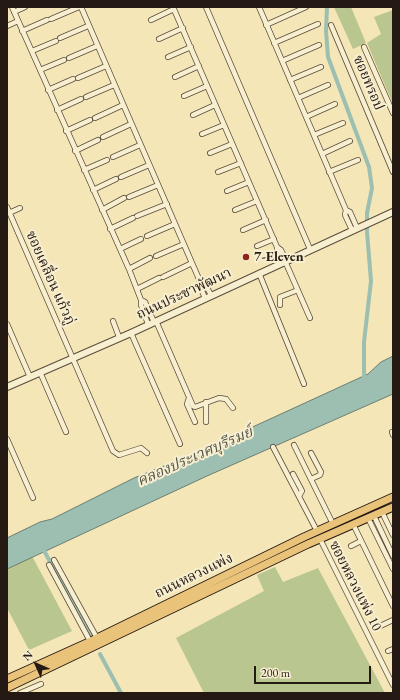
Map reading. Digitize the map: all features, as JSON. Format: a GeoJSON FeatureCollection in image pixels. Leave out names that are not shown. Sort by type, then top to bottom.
{"type":"FeatureCollection","features":[{"type":"Feature","properties":{"kind":"main road","name":"ถนนหลวงแพ่ง"},"geometry":{"type":"LineString","coordinates":[[7,679],[93,640],[304,537],[393,497]]}},
{"type":"Feature","properties":{"kind":"main road","name":"ถนนหลวงแพ่ง"},"geometry":{"type":"LineString","coordinates":[[7,688],[308,544],[393,507]]}},
{"type":"Feature","properties":{"kind":"main road"},"geometry":{"type":"LineString","coordinates":[[304,537],[308,544]]}},
{"type":"Feature","properties":{"kind":"street"},"geometry":{"type":"LineString","coordinates":[[25,7],[13,9],[66,131],[129,269],[141,300],[145,302],[189,398],[195,407],[206,402],[223,398],[229,402],[233,408]]}},
{"type":"Feature","properties":{"kind":"street"},"geometry":{"type":"LineString","coordinates":[[22,31],[80,7],[192,263],[200,279],[204,282],[208,297]]}},
{"type":"Feature","properties":{"kind":"street"},"geometry":{"type":"LineString","coordinates":[[206,7],[310,249]]}},
{"type":"Feature","properties":{"kind":"street"},"geometry":{"type":"LineString","coordinates":[[259,7],[346,210],[350,212],[354,229]]}},
{"type":"Feature","properties":{"kind":"street"},"geometry":{"type":"LineString","coordinates":[[266,25],[306,7]]}},
{"type":"Feature","properties":{"kind":"street"},"geometry":{"type":"LineString","coordinates":[[151,20],[174,8],[277,247],[281,250],[284,261],[310,318]]}},
{"type":"Feature","properties":{"kind":"street"},"geometry":{"type":"LineString","coordinates":[[7,26],[18,21]]}},
{"type":"Feature","properties":{"kind":"street"},"geometry":{"type":"LineString","coordinates":[[274,43],[318,24]]}},
{"type":"Feature","properties":{"kind":"street","name":"ซอยทรอป"},"geometry":{"type":"LineString","coordinates":[[331,25],[393,172]]}},
{"type":"Feature","properties":{"kind":"street"},"geometry":{"type":"LineString","coordinates":[[32,51],[88,26]]}},
{"type":"Feature","properties":{"kind":"street"},"geometry":{"type":"LineString","coordinates":[[159,39],[182,28]]}},
{"type":"Feature","properties":{"kind":"street"},"geometry":{"type":"LineString","coordinates":[[282,61],[319,45]]}},
{"type":"Feature","properties":{"kind":"street"},"geometry":{"type":"LineString","coordinates":[[40,70],[97,46]]}},
{"type":"Feature","properties":{"kind":"street"},"geometry":{"type":"LineString","coordinates":[[168,57],[191,47]]}},
{"type":"Feature","properties":{"kind":"street"},"geometry":{"type":"LineString","coordinates":[[364,47],[393,113]]}},
{"type":"Feature","properties":{"kind":"street"},"geometry":{"type":"LineString","coordinates":[[48,90],[106,66]]}},
{"type":"Feature","properties":{"kind":"street"},"geometry":{"type":"LineString","coordinates":[[175,77],[199,66]]}},
{"type":"Feature","properties":{"kind":"street"},"geometry":{"type":"LineString","coordinates":[[290,80],[321,67]]}},
{"type":"Feature","properties":{"kind":"street"},"geometry":{"type":"LineString","coordinates":[[86,97],[114,85]]}},
{"type":"Feature","properties":{"kind":"street"},"geometry":{"type":"LineString","coordinates":[[184,96],[207,86]]}},
{"type":"Feature","properties":{"kind":"street"},"geometry":{"type":"LineString","coordinates":[[298,98],[328,86]]}},
{"type":"Feature","properties":{"kind":"street"},"geometry":{"type":"LineString","coordinates":[[57,110],[81,99]]}},
{"type":"Feature","properties":{"kind":"street"},"geometry":{"type":"LineString","coordinates":[[306,117],[335,104]]}},
{"type":"Feature","properties":{"kind":"street"},"geometry":{"type":"LineString","coordinates":[[95,118],[123,105]]}},
{"type":"Feature","properties":{"kind":"street"},"geometry":{"type":"LineString","coordinates":[[193,115],[215,105]]}},
{"type":"Feature","properties":{"kind":"street"},"geometry":{"type":"LineString","coordinates":[[66,131],[90,120]]}},
{"type":"Feature","properties":{"kind":"street"},"geometry":{"type":"LineString","coordinates":[[314,135],[343,123]]}},
{"type":"Feature","properties":{"kind":"street"},"geometry":{"type":"LineString","coordinates":[[75,150],[131,124]]}},
{"type":"Feature","properties":{"kind":"street"},"geometry":{"type":"LineString","coordinates":[[202,134],[224,125]]}},
{"type":"Feature","properties":{"kind":"street"},"geometry":{"type":"LineString","coordinates":[[322,154],[350,141]]}},
{"type":"Feature","properties":{"kind":"street"},"geometry":{"type":"LineString","coordinates":[[210,153],[232,144]]}},
{"type":"Feature","properties":{"kind":"street"},"geometry":{"type":"LineString","coordinates":[[113,157],[140,145]]}},
{"type":"Feature","properties":{"kind":"street"},"geometry":{"type":"LineString","coordinates":[[84,170],[107,160]]}},
{"type":"Feature","properties":{"kind":"street"},"geometry":{"type":"LineString","coordinates":[[330,172],[358,160]]}},
{"type":"Feature","properties":{"kind":"street"},"geometry":{"type":"LineString","coordinates":[[218,172],[241,163]]}},
{"type":"Feature","properties":{"kind":"street"},"geometry":{"type":"LineString","coordinates":[[121,177],[149,165]]}},
{"type":"Feature","properties":{"kind":"street"},"geometry":{"type":"LineString","coordinates":[[93,190],[116,179]]}},
{"type":"Feature","properties":{"kind":"street"},"geometry":{"type":"LineString","coordinates":[[227,192],[249,182]]}},
{"type":"Feature","properties":{"kind":"street"},"geometry":{"type":"LineString","coordinates":[[102,210],[158,185]]}},
{"type":"Feature","properties":{"kind":"street"},"geometry":{"type":"LineString","coordinates":[[235,210],[257,201]]}},
{"type":"Feature","properties":{"kind":"street"},"geometry":{"type":"LineString","coordinates":[[110,229],[167,204]]}},
{"type":"Feature","properties":{"kind":"street","name":"ซอยเคลื่อน แก้วภู่"},"geometry":{"type":"LineString","coordinates":[[7,207],[113,451],[119,455],[141,448],[147,453]]}},
{"type":"Feature","properties":{"kind":"street"},"geometry":{"type":"LineString","coordinates":[[10,213],[20,208]]}},
{"type":"Feature","properties":{"kind":"street","name":"ถนนประชาพัฒนา"},"geometry":{"type":"LineString","coordinates":[[7,387],[393,212]]}},
{"type":"Feature","properties":{"kind":"street"},"geometry":{"type":"LineString","coordinates":[[243,230],[266,220]]}},
{"type":"Feature","properties":{"kind":"street"},"geometry":{"type":"LineString","coordinates":[[147,236],[175,224]]}},
{"type":"Feature","properties":{"kind":"street"},"geometry":{"type":"LineString","coordinates":[[120,249],[141,239]]}},
{"type":"Feature","properties":{"kind":"street"},"geometry":{"type":"LineString","coordinates":[[257,246],[274,239]]}},
{"type":"Feature","properties":{"kind":"street"},"geometry":{"type":"LineString","coordinates":[[156,256],[184,244]]}},
{"type":"Feature","properties":{"kind":"street"},"geometry":{"type":"LineString","coordinates":[[129,269],[150,258]]}},
{"type":"Feature","properties":{"kind":"street"},"geometry":{"type":"LineString","coordinates":[[137,289],[192,263]]}},
{"type":"Feature","properties":{"kind":"street"},"geometry":{"type":"LineString","coordinates":[[259,273],[304,384]]}},
{"type":"Feature","properties":{"kind":"street"},"geometry":{"type":"LineString","coordinates":[[280,305],[280,297],[298,290]]}},
{"type":"Feature","properties":{"kind":"street"},"geometry":{"type":"LineString","coordinates":[[113,322],[118,337]]}},
{"type":"Feature","properties":{"kind":"street"},"geometry":{"type":"LineString","coordinates":[[7,324],[30,376]]}},
{"type":"Feature","properties":{"kind":"street"},"geometry":{"type":"LineString","coordinates":[[131,332],[180,444]]}},
{"type":"Feature","properties":{"kind":"street"},"geometry":{"type":"LineString","coordinates":[[40,372],[66,432]]}},
{"type":"Feature","properties":{"kind":"street"},"geometry":{"type":"LineString","coordinates":[[189,398],[187,404],[195,422]]}},
{"type":"Feature","properties":{"kind":"street"},"geometry":{"type":"LineString","coordinates":[[206,402],[206,422]]}},
{"type":"Feature","properties":{"kind":"street"},"geometry":{"type":"LineString","coordinates":[[7,439],[33,498]]}},
{"type":"Feature","properties":{"kind":"street"},"geometry":{"type":"LineString","coordinates":[[294,445],[333,524]]}},
{"type":"Feature","properties":{"kind":"street"},"geometry":{"type":"LineString","coordinates":[[273,447],[317,531]]}},
{"type":"Feature","properties":{"kind":"street"},"geometry":{"type":"LineString","coordinates":[[311,479],[320,475],[321,472],[312,453]]}},
{"type":"Feature","properties":{"kind":"street"},"geometry":{"type":"LineString","coordinates":[[293,474],[302,491],[298,496]]}},
{"type":"Feature","properties":{"kind":"street"},"geometry":{"type":"LineString","coordinates":[[382,512],[393,535]]}},
{"type":"Feature","properties":{"kind":"street"},"geometry":{"type":"LineString","coordinates":[[371,517],[393,556]]}},
{"type":"Feature","properties":{"kind":"street"},"geometry":{"type":"LineString","coordinates":[[371,517],[381,544],[393,569]]}},
{"type":"Feature","properties":{"kind":"street"},"geometry":{"type":"LineString","coordinates":[[353,524],[393,606]]}},
{"type":"Feature","properties":{"kind":"street","name":"ซอยหลวงแพ่ง 10"},"geometry":{"type":"LineString","coordinates":[[320,539],[393,685]]}},
{"type":"Feature","properties":{"kind":"street"},"geometry":{"type":"LineString","coordinates":[[351,546],[361,541]]}},
{"type":"Feature","properties":{"kind":"street"},"geometry":{"type":"LineString","coordinates":[[381,544],[386,542]]}},
{"type":"Feature","properties":{"kind":"street"},"geometry":{"type":"LineString","coordinates":[[54,560],[93,640]]}},
{"type":"Feature","properties":{"kind":"street"},"geometry":{"type":"LineString","coordinates":[[49,565],[93,640]]}},
{"type":"Feature","properties":{"kind":"street"},"geometry":{"type":"LineString","coordinates":[[376,628],[393,620]]}},
{"type":"Feature","properties":{"kind":"street"},"geometry":{"type":"LineString","coordinates":[[388,651],[393,649]]}},
{"type":"Feature","properties":{"kind":"street"},"geometry":{"type":"LineString","coordinates":[[20,693],[41,684]]}},
{"type":"Feature","properties":{"kind":"green space"},"geometry":{"type":"Polygon","coordinates":[[[334,7],[351,7],[366,43],[353,49],[334,7]]]}},
{"type":"Feature","properties":{"kind":"green space"},"geometry":{"type":"Polygon","coordinates":[[[393,10],[393,104],[367,43],[381,34],[374,17],[393,10]]]}},
{"type":"Feature","properties":{"kind":"green space"},"geometry":{"type":"Polygon","coordinates":[[[32,556],[72,631],[29,650],[7,608],[7,569],[32,556]]]}},
{"type":"Feature","properties":{"kind":"green space"},"geometry":{"type":"Polygon","coordinates":[[[275,567],[283,582],[318,568],[385,693],[204,693],[176,638],[264,591],[257,575],[275,567]]]}},
{"type":"Feature","properties":{"kind":"water","name":"คลองประเวศบุรีรมย์"},"geometry":{"type":"Polygon","coordinates":[[[393,356],[393,394],[207,476],[7,569],[7,538],[40,522],[52,519],[134,478],[196,453],[368,374],[381,362],[393,356]]]}},
{"type":"Feature","properties":{"kind":"waterway"},"geometry":{"type":"LineString","coordinates":[[327,7],[326,31],[328,57],[369,167],[372,188],[367,213],[371,281],[364,342],[364,380]]}},
{"type":"Feature","properties":{"kind":"waterway"},"geometry":{"type":"LineString","coordinates":[[42,547],[90,635]]}},
{"type":"Feature","properties":{"kind":"waterway"},"geometry":{"type":"LineString","coordinates":[[100,654],[121,693]]}},
{"type":"Feature","properties":{"kind":"place","name":"7-Eleven"},"geometry":{"type":"Point","coordinates":[246,257]}}]}
